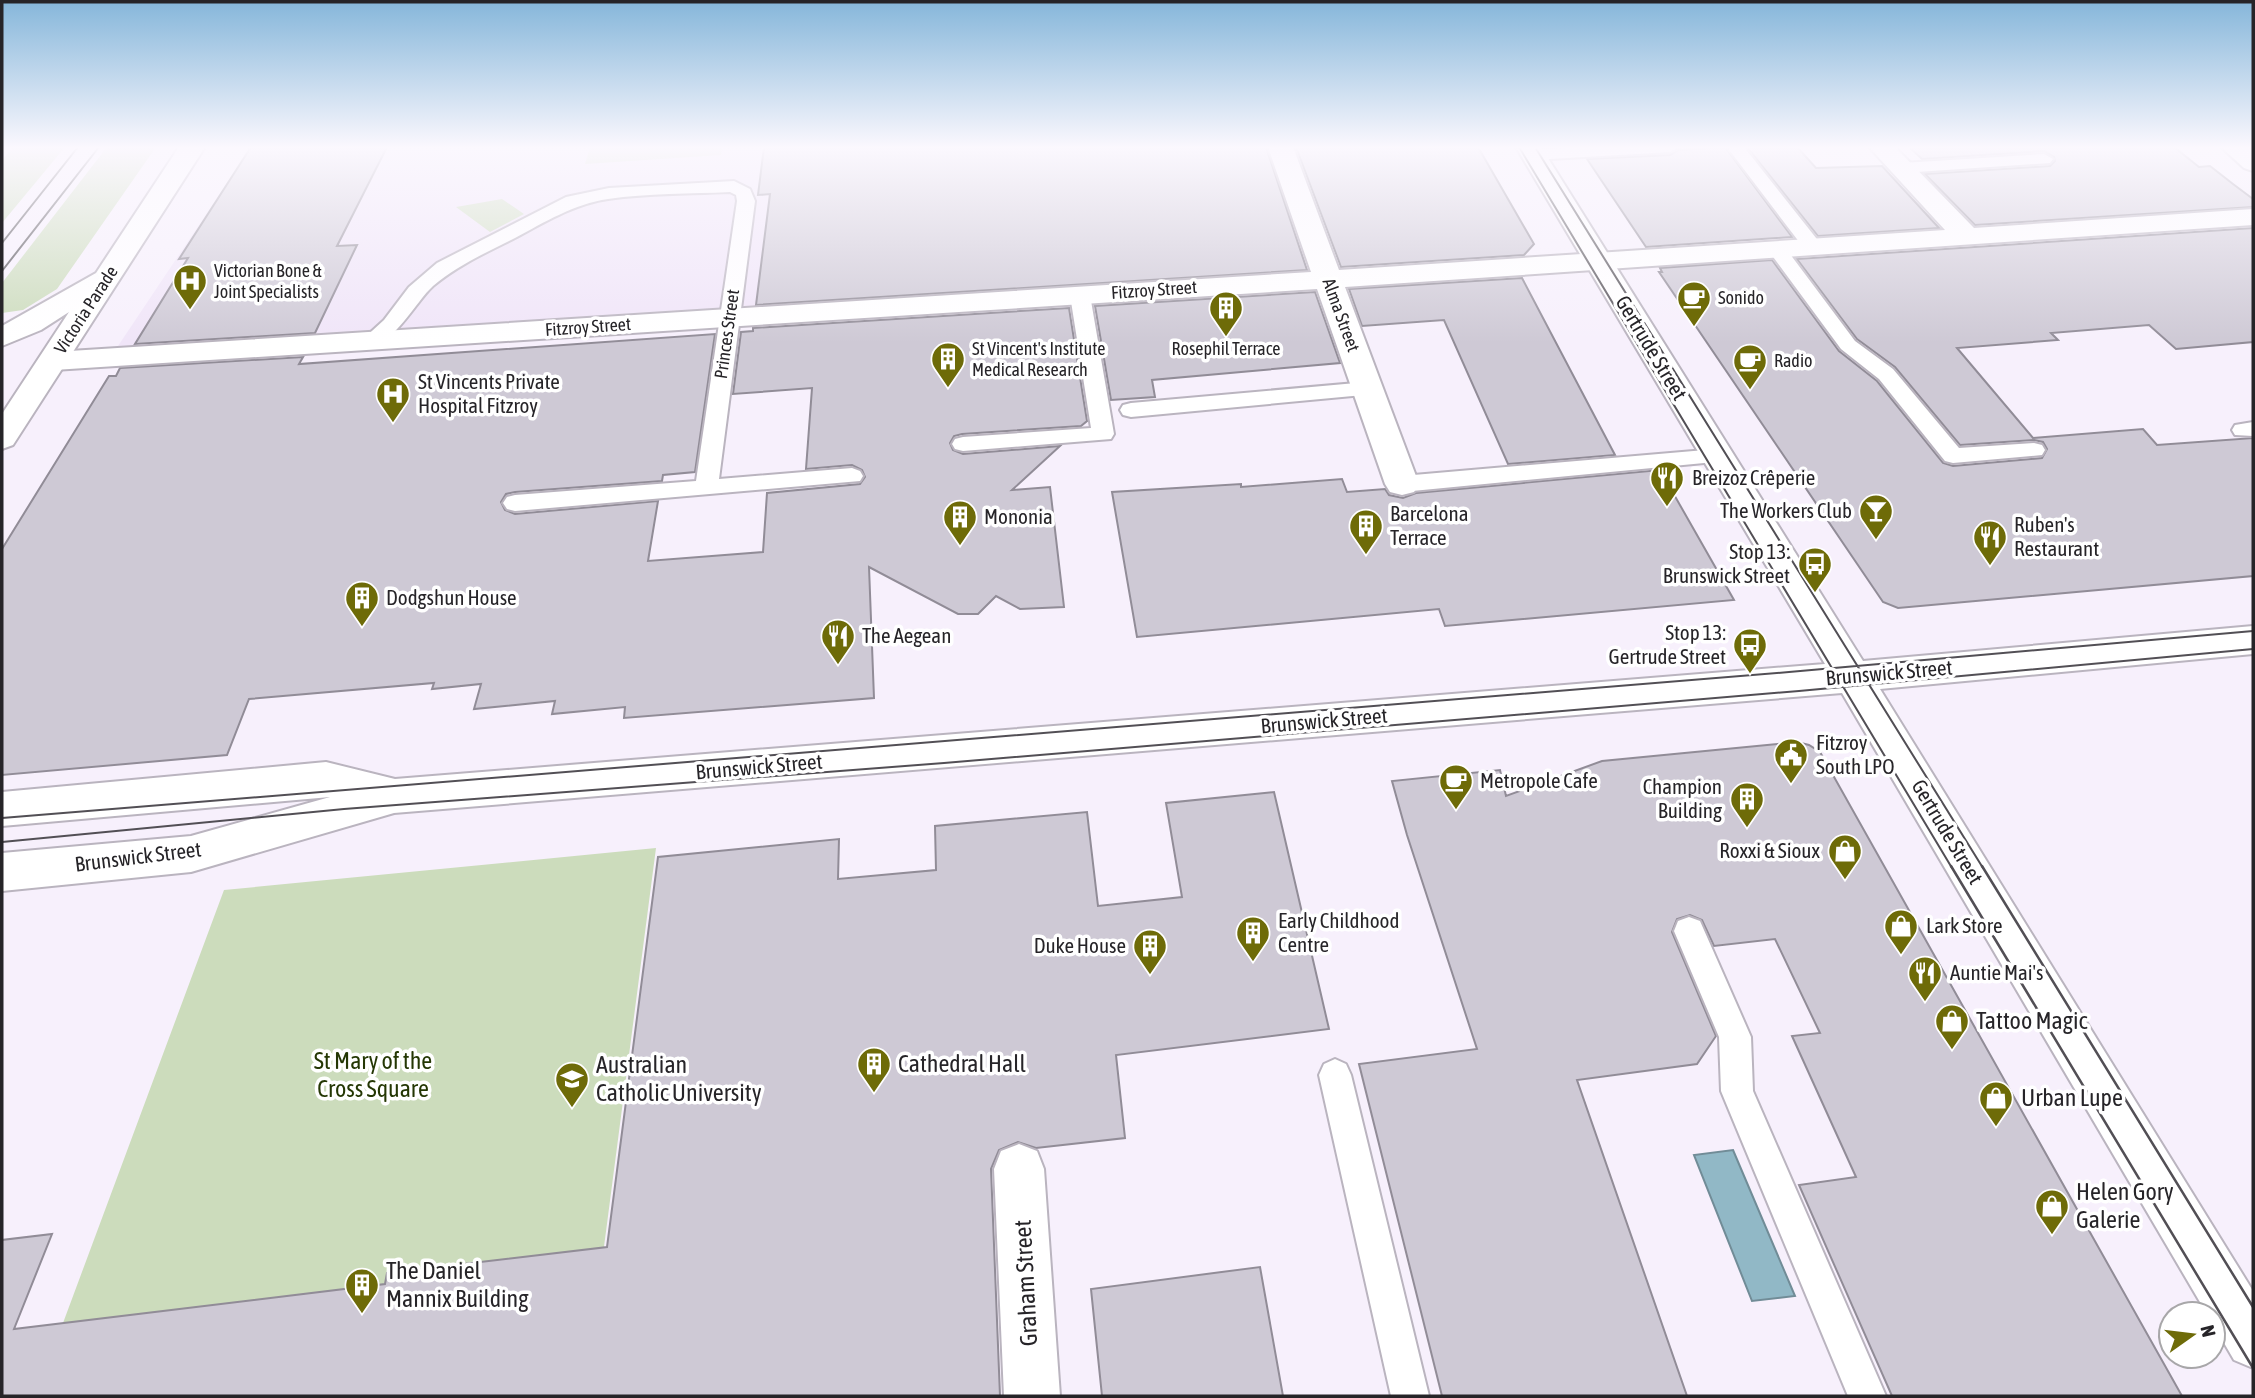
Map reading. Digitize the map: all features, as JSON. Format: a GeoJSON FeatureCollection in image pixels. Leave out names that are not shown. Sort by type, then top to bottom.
{"type":"FeatureCollection","features":[{"type":"Feature","properties":{"kind":"street","name":"Victoria Parade"},"geometry":{"type":"LineString","coordinates":[[3,434],[54,361],[150,212]]}},
{"type":"Feature","properties":{"kind":"street","name":"Alma Street"},"geometry":{"type":"LineString","coordinates":[[1303,212],[1402,484]]}},
{"type":"Feature","properties":{"kind":"street","name":"Gertrude Street"},"geometry":{"type":"LineString","coordinates":[[1568,212],[2253,1340]]}},
{"type":"Feature","properties":{"kind":"street"},"geometry":{"type":"LineString","coordinates":[[1944,212],[1968,238]]}},
{"type":"Feature","properties":{"kind":"street","name":"Fitzroy Street"},"geometry":{"type":"LineString","coordinates":[[54,361],[1968,238],[2253,217]]}},
{"type":"Feature","properties":{"kind":"street"},"geometry":{"type":"LineString","coordinates":[[2,337],[31,324],[110,273]]}},
{"type":"Feature","properties":{"kind":"street","name":"Brunswick Street"},"geometry":{"type":"LineString","coordinates":[[2,872],[191,854],[394,796],[1852,677],[2253,640]]}},
{"type":"Feature","properties":{"kind":"street","name":"Brunswick Street"},"geometry":{"type":"LineString","coordinates":[[2,809],[326,779],[394,796]]}},
{"type":"Feature","properties":{"kind":"street","name":"Graham Street"},"geometry":{"type":"LineString","coordinates":[[1019,1169],[1032,1396]]}},
{"type":"Feature","properties":{"kind":"lane","name":"Princes Street"},"geometry":{"type":"LineString","coordinates":[[371,341],[391,324],[416,291],[444,267],[550,212]]}},
{"type":"Feature","properties":{"kind":"lane","name":"Princes Street"},"geometry":{"type":"LineString","coordinates":[[706,488],[745,212]]}},
{"type":"Feature","properties":{"kind":"lane"},"geometry":{"type":"LineString","coordinates":[[1786,212],[1813,247]]}},
{"type":"Feature","properties":{"kind":"lane"},"geometry":{"type":"LineString","coordinates":[[741,242],[764,241]]}},
{"type":"Feature","properties":{"kind":"lane"},"geometry":{"type":"LineString","coordinates":[[1777,250],[1848,345],[1886,374],[1953,456],[2034,450]]}},
{"type":"Feature","properties":{"kind":"lane"},"geometry":{"type":"LineString","coordinates":[[963,444],[1102,434],[1080,295]]}},
{"type":"Feature","properties":{"kind":"lane"},"geometry":{"type":"LineString","coordinates":[[1131,410],[1367,389]]}},
{"type":"Feature","properties":{"kind":"lane"},"geometry":{"type":"LineString","coordinates":[[1402,484],[1717,456]]}},
{"type":"Feature","properties":{"kind":"lane"},"geometry":{"type":"LineString","coordinates":[[515,503],[852,477]]}},
{"type":"Feature","properties":{"kind":"lane"},"geometry":{"type":"LineString","coordinates":[[1689,931],[1735,1037],[1737,1091],[1867,1396]]}},
{"type":"Feature","properties":{"kind":"lane"},"geometry":{"type":"LineString","coordinates":[[1335,1075],[1410,1396]]}},
{"type":"Feature","properties":{"kind":"shaded area"},"geometry":{"type":"Polygon","coordinates":[[[207,212],[1299,212],[1320,275],[114,352],[207,212]]]}},
{"type":"Feature","properties":{"kind":"green space"},"geometry":{"type":"Polygon","coordinates":[[[2,212],[11,212],[2,223],[2,212]]]}},
{"type":"Feature","properties":{"kind":"green space"},"geometry":{"type":"Polygon","coordinates":[[[57,212],[111,212],[57,289],[23,310],[2,313],[2,283],[57,212]]]}},
{"type":"Feature","properties":{"kind":"green space"},"geometry":{"type":"Polygon","coordinates":[[[463,212],[524,214],[490,232],[463,212]]]}},
{"type":"Feature","properties":{"kind":"green space","name":"St Mary of the Cross Square"},"geometry":{"type":"Polygon","coordinates":[[[656,848],[602,1262],[388,1273],[381,1299],[319,1292],[63,1323],[224,890],[656,848]]]}},
{"type":"Feature","properties":{"kind":"water"},"geometry":{"type":"Polygon","coordinates":[[[1733,1150],[1795,1296],[1752,1301],[1694,1155],[1733,1150]]]}},
{"type":"Feature","properties":{"kind":"building"},"geometry":{"type":"Polygon","coordinates":[[[209,212],[354,212],[337,246],[357,245],[315,333],[135,344],[188,258],[179,259],[209,212]]]}},
{"type":"Feature","properties":{"kind":"building"},"geometry":{"type":"Polygon","coordinates":[[[768,212],[1288,212],[1307,270],[756,305],[768,212]]]}},
{"type":"Feature","properties":{"kind":"building"},"geometry":{"type":"Polygon","coordinates":[[[1320,212],[1516,212],[1534,244],[1524,255],[1341,267],[1320,212]]]}},
{"type":"Feature","properties":{"kind":"building"},"geometry":{"type":"Polygon","coordinates":[[[1623,212],[1774,212],[1792,237],[1646,247],[1623,212]]]}},
{"type":"Feature","properties":{"kind":"building"},"geometry":{"type":"Polygon","coordinates":[[[1799,212],[1925,212],[1939,228],[1818,236],[1799,212]]]}},
{"type":"Feature","properties":{"kind":"building"},"geometry":{"type":"Polygon","coordinates":[[[1962,212],[2172,212],[1975,225],[1962,212]]]}},
{"type":"Feature","properties":{"kind":"building"},"geometry":{"type":"Polygon","coordinates":[[[2253,228],[2253,342],[2176,349],[2149,325],[2051,333],[2058,340],[1957,348],[2033,438],[2143,429],[2157,445],[2253,438],[2253,576],[1898,608],[1883,602],[1659,272],[1662,272],[1660,268],[1772,260],[1839,351],[1877,381],[1943,463],[1953,466],[2042,458],[2047,449],[2043,442],[2034,440],[1960,445],[1895,367],[1857,339],[1797,259],[2253,228]]]}},
{"type":"Feature","properties":{"kind":"building"},"geometry":{"type":"Polygon","coordinates":[[[1522,278],[1615,455],[1508,464],[1444,320],[1362,326],[1349,289],[1522,278]]]}},
{"type":"Feature","properties":{"kind":"building","name":"Rosephil Terrace"},"geometry":{"type":"Polygon","coordinates":[[[1315,292],[1340,363],[1152,380],[1155,397],[1111,400],[1095,306],[1315,292]]]}},
{"type":"Feature","properties":{"kind":"building"},"geometry":{"type":"Polygon","coordinates":[[[1069,308],[1087,421],[1081,426],[962,434],[954,436],[950,443],[953,450],[963,454],[1060,446],[1012,490],[1050,487],[1064,607],[1020,609],[996,596],[978,614],[958,614],[869,567],[874,698],[624,718],[625,707],[552,714],[555,701],[474,709],[481,684],[432,689],[434,683],[249,699],[227,755],[2,775],[2,549],[109,376],[116,376],[120,368],[303,357],[299,364],[715,334],[695,472],[663,475],[662,481],[515,492],[506,494],[501,502],[505,510],[515,514],[658,501],[648,561],[763,552],[767,493],[860,484],[865,477],[862,470],[852,465],[806,469],[812,388],[733,394],[741,332],[753,331],[753,328],[1069,308]]]}},
{"type":"Feature","properties":{"kind":"building"},"geometry":{"type":"Polygon","coordinates":[[[1660,470],[1734,600],[1445,626],[1439,609],[1137,637],[1112,492],[1241,484],[1241,487],[1342,479],[1347,492],[1385,489],[1389,495],[1403,498],[1416,493],[1660,470]]]}},
{"type":"Feature","properties":{"kind":"building"},"geometry":{"type":"Polygon","coordinates":[[[1797,742],[1820,752],[2157,1352],[2157,1370],[2167,1370],[2182,1396],[1892,1396],[1799,1185],[1856,1177],[1792,1036],[1820,1033],[1775,939],[1714,946],[1702,920],[1690,915],[1677,919],[1672,932],[1716,1036],[1697,1064],[1577,1080],[1687,1396],[1442,1396],[1359,1064],[1477,1049],[1392,781],[1500,770],[1506,796],[1602,761],[1797,742]]]}},
{"type":"Feature","properties":{"kind":"building","name":"Cathedral Hall"},"geometry":{"type":"Polygon","coordinates":[[[1274,792],[1329,1029],[1116,1055],[1125,1138],[1036,1148],[1018,1142],[999,1150],[991,1169],[1000,1396],[2,1396],[2,1240],[52,1234],[14,1329],[385,1284],[387,1273],[607,1247],[658,857],[839,839],[838,879],[936,870],[935,826],[1087,812],[1098,906],[1182,897],[1166,803],[1274,792]]]}},
{"type":"Feature","properties":{"kind":"building"},"geometry":{"type":"Polygon","coordinates":[[[1260,1267],[1283,1396],[1102,1396],[1091,1289],[1260,1267]]]}},
{"type":"Feature","properties":{"kind":"tram line"},"geometry":{"type":"LineString","coordinates":[[2,243],[26,212]]}},
{"type":"Feature","properties":{"kind":"tram line"},"geometry":{"type":"LineString","coordinates":[[2,271],[48,212]]}},
{"type":"Feature","properties":{"kind":"tram line"},"geometry":{"type":"LineString","coordinates":[[1558,212],[1832,668]]}},
{"type":"Feature","properties":{"kind":"tram line"},"geometry":{"type":"LineString","coordinates":[[1576,212],[1857,666]]}},
{"type":"Feature","properties":{"kind":"tram line"},"geometry":{"type":"LineString","coordinates":[[1857,666],[2253,631]]}},
{"type":"Feature","properties":{"kind":"tram line"},"geometry":{"type":"LineString","coordinates":[[1869,685],[2253,649]]}},
{"type":"Feature","properties":{"kind":"tram line"},"geometry":{"type":"LineString","coordinates":[[1832,668],[1857,666]]}},
{"type":"Feature","properties":{"kind":"tram line"},"geometry":{"type":"LineString","coordinates":[[1857,666],[1869,685]]}},
{"type":"Feature","properties":{"kind":"tram line"},"geometry":{"type":"LineString","coordinates":[[2,818],[1832,668]]}},
{"type":"Feature","properties":{"kind":"tram line"},"geometry":{"type":"LineString","coordinates":[[1832,668],[1843,687]]}},
{"type":"Feature","properties":{"kind":"tram line"},"geometry":{"type":"LineString","coordinates":[[1843,687],[1869,685]]}},
{"type":"Feature","properties":{"kind":"tram line"},"geometry":{"type":"LineString","coordinates":[[1869,685],[1983,868]]}},
{"type":"Feature","properties":{"kind":"tram line"},"geometry":{"type":"LineString","coordinates":[[2,842],[344,809],[944,763],[1843,687]]}},
{"type":"Feature","properties":{"kind":"tram line"},"geometry":{"type":"LineString","coordinates":[[1843,687],[1952,868]]}},
{"type":"Feature","properties":{"kind":"tram line"},"geometry":{"type":"LineString","coordinates":[[1951,866],[2253,1368]]}},
{"type":"Feature","properties":{"kind":"tram line"},"geometry":{"type":"LineString","coordinates":[[1982,866],[2253,1307]]}},
{"type":"Feature","properties":{"kind":"place","name":"Victorian Bone & Joint Specialists"},"geometry":{"type":"Point","coordinates":[190,311]}},
{"type":"Feature","properties":{"kind":"place","name":"Sonido"},"geometry":{"type":"Point","coordinates":[1694,328]}},
{"type":"Feature","properties":{"kind":"place","name":"Rosephil Terrace"},"geometry":{"type":"Point","coordinates":[1226,338]}},
{"type":"Feature","properties":{"kind":"place","name":"St Vincent's Institute Medical Research"},"geometry":{"type":"Point","coordinates":[948,389]}},
{"type":"Feature","properties":{"kind":"place","name":"Radio"},"geometry":{"type":"Point","coordinates":[1750,391]}},
{"type":"Feature","properties":{"kind":"place","name":"St Vincents Private Hospital Fitzroy"},"geometry":{"type":"Point","coordinates":[393,424]}},
{"type":"Feature","properties":{"kind":"place","name":"Breizoz Crêperie"},"geometry":{"type":"Point","coordinates":[1667,508]}},
{"type":"Feature","properties":{"kind":"place","name":"The Workers Club"},"geometry":{"type":"Point","coordinates":[1876,541]}},
{"type":"Feature","properties":{"kind":"place","name":"Mononia"},"geometry":{"type":"Point","coordinates":[960,547]}},
{"type":"Feature","properties":{"kind":"place","name":"Barcelona Terrace"},"geometry":{"type":"Point","coordinates":[1366,556]}},
{"type":"Feature","properties":{"kind":"place","name":"Ruben's Restaurant"},"geometry":{"type":"Point","coordinates":[1990,567]}},
{"type":"Feature","properties":{"kind":"place","name":"Stop 13: Brunswick Street"},"geometry":{"type":"Point","coordinates":[1815,594]}},
{"type":"Feature","properties":{"kind":"place","name":"Dodgshun House"},"geometry":{"type":"Point","coordinates":[362,628]}},
{"type":"Feature","properties":{"kind":"place","name":"The Aegean"},"geometry":{"type":"Point","coordinates":[838,666]}},
{"type":"Feature","properties":{"kind":"place","name":"Stop 13: Gertrude Street"},"geometry":{"type":"Point","coordinates":[1750,675]}},
{"type":"Feature","properties":{"kind":"place","name":"Fitzroy South LPO"},"geometry":{"type":"Point","coordinates":[1791,785]}},
{"type":"Feature","properties":{"kind":"place","name":"Metropole Cafe"},"geometry":{"type":"Point","coordinates":[1456,811]}},
{"type":"Feature","properties":{"kind":"place","name":"Champion Building"},"geometry":{"type":"Point","coordinates":[1747,829]}},
{"type":"Feature","properties":{"kind":"place","name":"Roxxi & Sioux"},"geometry":{"type":"Point","coordinates":[1845,881]}},
{"type":"Feature","properties":{"kind":"place","name":"Lark Store"},"geometry":{"type":"Point","coordinates":[1901,956]}},
{"type":"Feature","properties":{"kind":"place","name":"Early Childhood Centre"},"geometry":{"type":"Point","coordinates":[1253,963]}},
{"type":"Feature","properties":{"kind":"place","name":"Duke House"},"geometry":{"type":"Point","coordinates":[1150,976]}},
{"type":"Feature","properties":{"kind":"place","name":"Auntie Mai's"},"geometry":{"type":"Point","coordinates":[1925,1003]}},
{"type":"Feature","properties":{"kind":"place","name":"Tattoo Magic"},"geometry":{"type":"Point","coordinates":[1952,1051]}},
{"type":"Feature","properties":{"kind":"place","name":"Cathedral Hall"},"geometry":{"type":"Point","coordinates":[874,1094]}},
{"type":"Feature","properties":{"kind":"place","name":"Australian Catholic University"},"geometry":{"type":"Point","coordinates":[572,1109]}},
{"type":"Feature","properties":{"kind":"place","name":"Urban Lupe"},"geometry":{"type":"Point","coordinates":[1996,1128]}},
{"type":"Feature","properties":{"kind":"place","name":"Helen Gory Galerie"},"geometry":{"type":"Point","coordinates":[2052,1236]}},
{"type":"Feature","properties":{"kind":"place","name":"The Daniel Mannix Building"},"geometry":{"type":"Point","coordinates":[362,1315]}}]}
